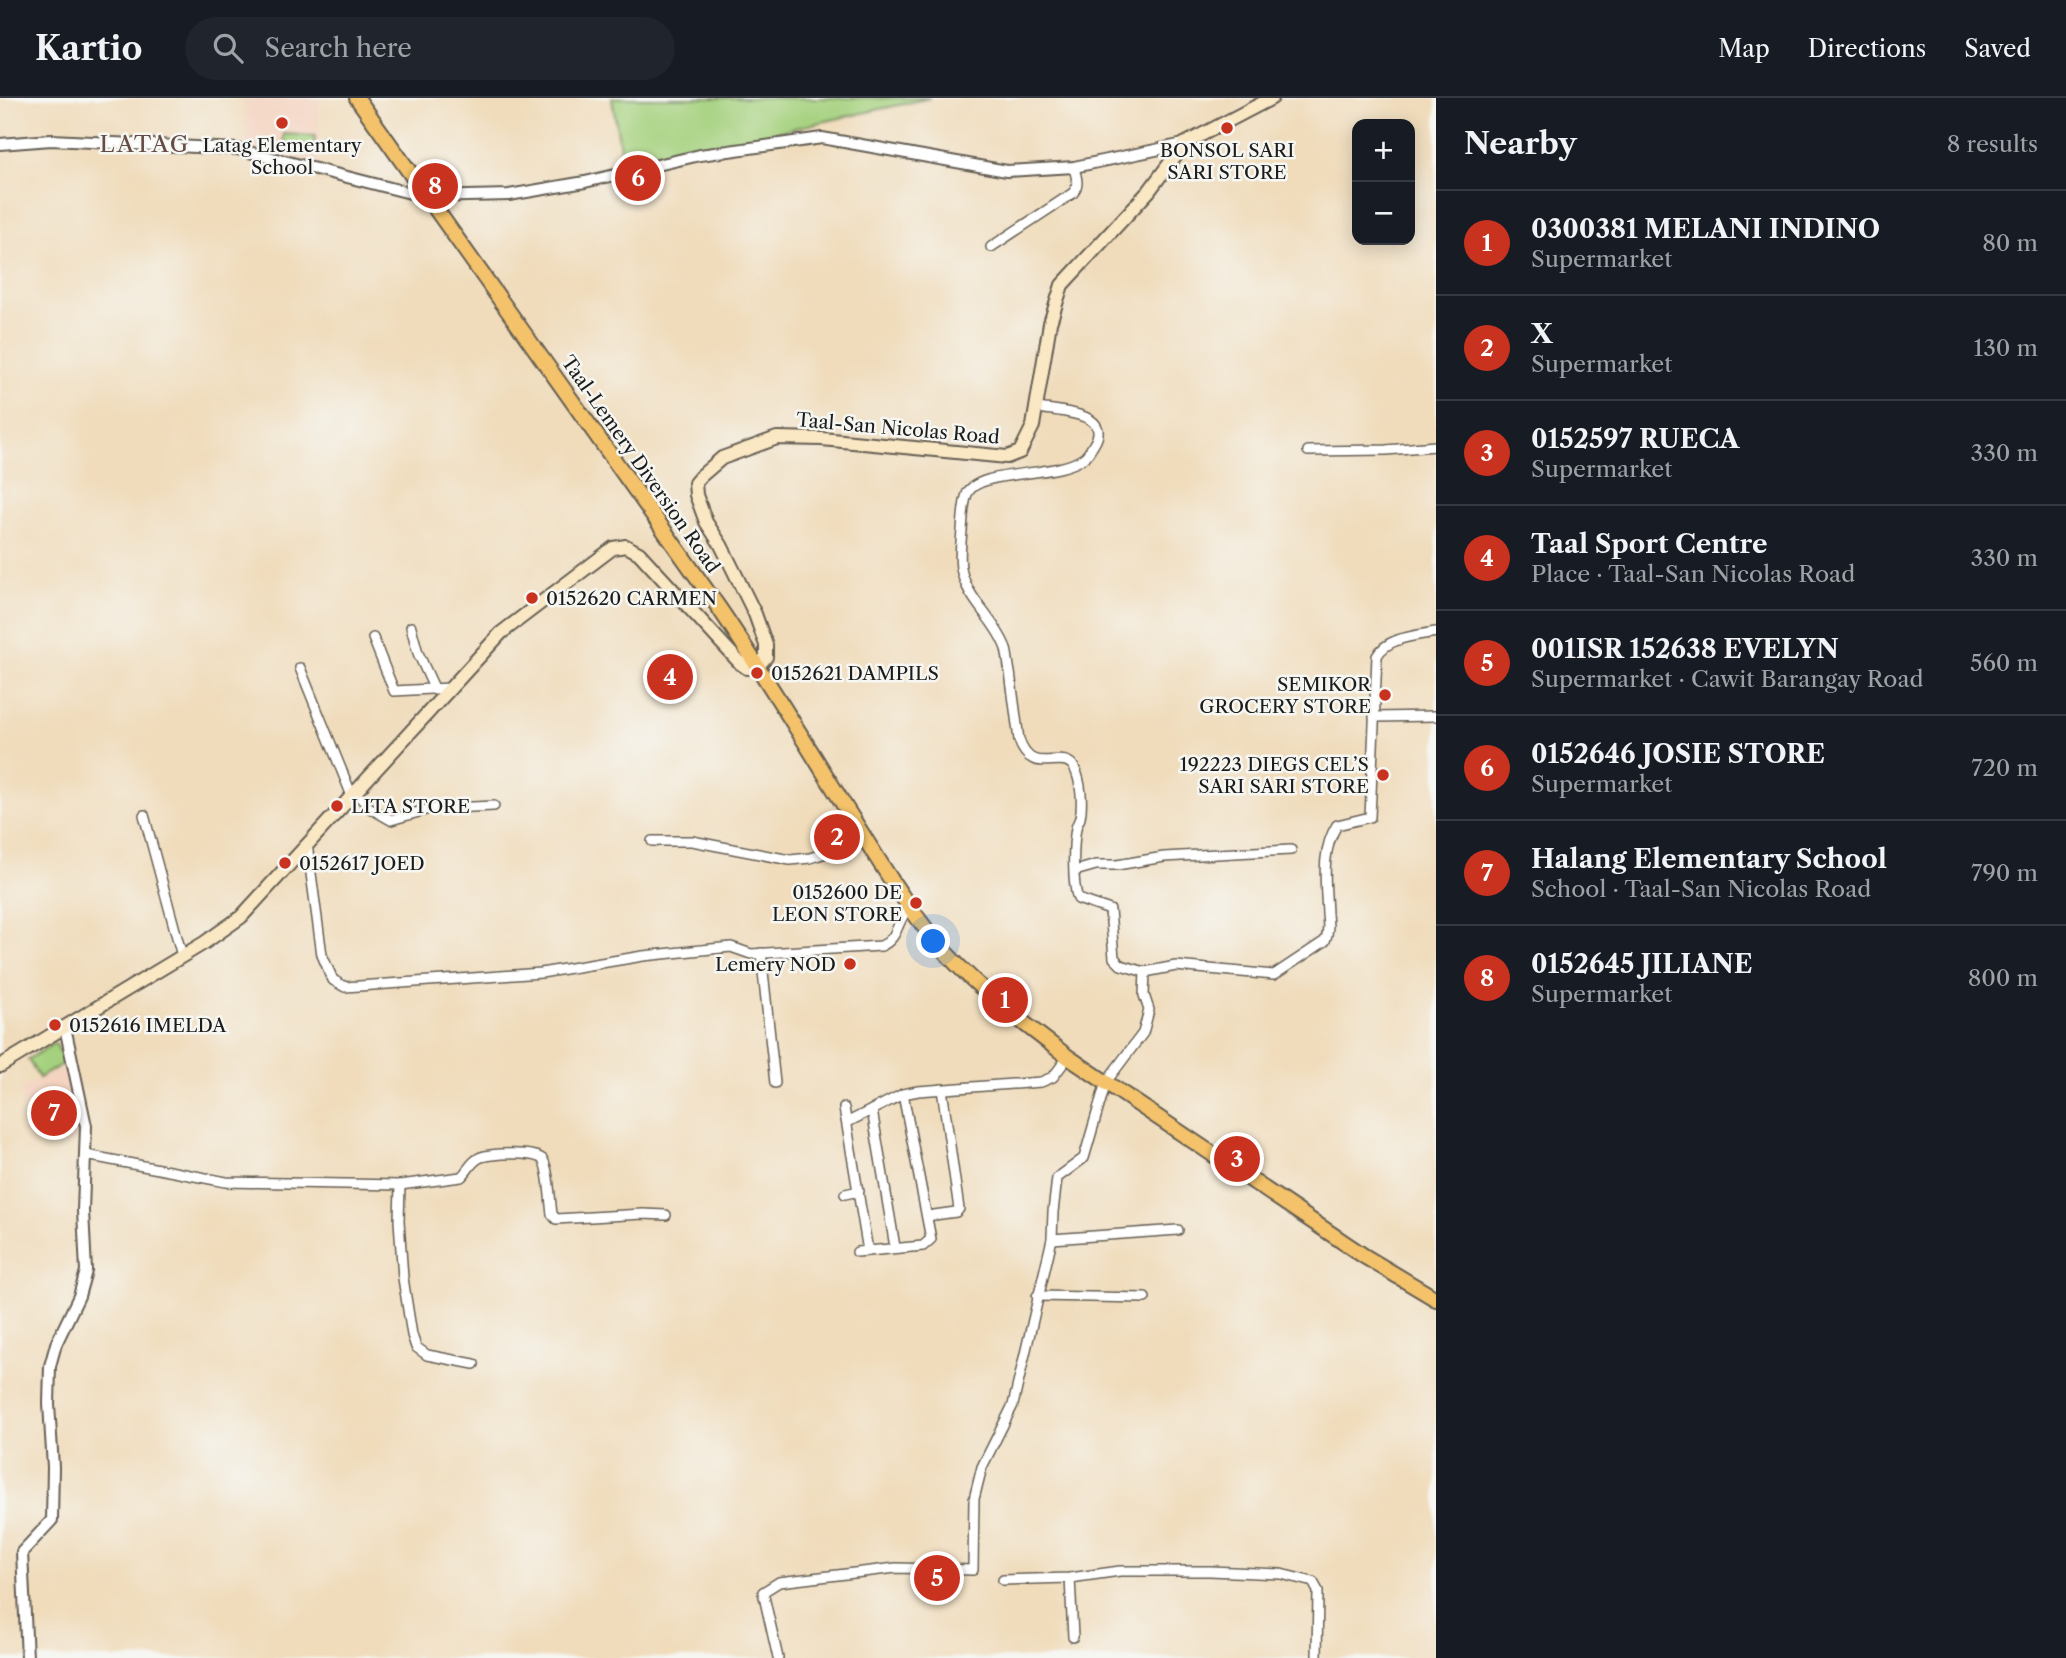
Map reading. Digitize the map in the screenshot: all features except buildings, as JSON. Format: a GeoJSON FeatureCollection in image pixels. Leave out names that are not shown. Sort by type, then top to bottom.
{"type":"FeatureCollection","features":[{"type":"Feature","properties":{"kind":"main road","name":"Taal-Lemery Diversion Road"},"geometry":{"type":"LineString","coordinates":[[357,98],[758,666],[866,840],[934,939],[964,971],[1021,1022],[1068,1057],[1386,1270],[1436,1299]]}},
{"type":"Feature","properties":{"kind":"main road","name":"Taal-San Nicolas Road"},"geometry":{"type":"LineString","coordinates":[[758,666],[766,657],[766,645],[750,603],[721,545],[706,522],[696,495],[695,483],[701,476],[722,458],[776,438],[822,439],[1007,457],[1020,452],[1033,426],[1050,323],[1062,285],[1150,191],[1184,144],[1272,98]]}},
{"type":"Feature","properties":{"kind":"main road"},"geometry":{"type":"LineString","coordinates":[[0,1066],[182,956],[241,917],[501,633],[604,554],[620,545],[639,553],[740,663],[747,668],[758,666]]}},
{"type":"Feature","properties":{"kind":"street"},"geometry":{"type":"LineString","coordinates":[[0,145],[51,140],[237,149],[426,197],[509,195],[585,182],[700,155],[822,138],[1007,171],[1074,167],[1184,144]]}},
{"type":"Feature","properties":{"kind":"street"},"geometry":{"type":"LineString","coordinates":[[991,247],[1073,193],[1078,182],[1074,167]]}},
{"type":"Feature","properties":{"kind":"street"},"geometry":{"type":"LineString","coordinates":[[1036,408],[1083,416],[1094,422],[1099,429],[1098,438],[1087,455],[1074,465],[1058,470],[982,481],[974,486],[968,492],[964,511],[961,569],[971,595],[1006,647],[1023,753],[1036,762],[1063,760],[1074,768],[1081,789],[1080,817],[1076,827],[1075,890],[1078,899],[1110,910],[1114,958],[1121,965],[1146,972],[1176,966],[1275,975],[1325,942],[1328,927],[1325,851],[1337,825],[1370,817],[1377,656],[1381,647],[1402,639],[1436,632]]}},
{"type":"Feature","properties":{"kind":"street"},"geometry":{"type":"LineString","coordinates":[[1308,452],[1436,446]]}},
{"type":"Feature","properties":{"kind":"street"},"geometry":{"type":"LineString","coordinates":[[411,626],[418,653],[435,690]]}},
{"type":"Feature","properties":{"kind":"street"},"geometry":{"type":"LineString","coordinates":[[373,638],[394,691],[452,688]]}},
{"type":"Feature","properties":{"kind":"street"},"geometry":{"type":"LineString","coordinates":[[300,668],[354,794],[370,808],[391,820],[429,809],[494,806]]}},
{"type":"Feature","properties":{"kind":"street"},"geometry":{"type":"LineString","coordinates":[[1374,717],[1436,716]]}},
{"type":"Feature","properties":{"kind":"street"},"geometry":{"type":"LineString","coordinates":[[144,816],[182,956]]}},
{"type":"Feature","properties":{"kind":"street"},"geometry":{"type":"LineString","coordinates":[[652,841],[692,841],[790,860],[810,858],[866,840]]}},
{"type":"Feature","properties":{"kind":"street"},"geometry":{"type":"LineString","coordinates":[[307,844],[322,955],[333,980],[345,987],[541,973],[643,956],[731,947],[744,953],[761,953],[881,946],[893,939],[902,914],[910,906]]}},
{"type":"Feature","properties":{"kind":"street"},"geometry":{"type":"LineString","coordinates":[[1075,871],[1096,865],[1117,865],[1164,858],[1291,850]]}},
{"type":"Feature","properties":{"kind":"street"},"geometry":{"type":"LineString","coordinates":[[761,953],[775,1083]]}},
{"type":"Feature","properties":{"kind":"street"},"geometry":{"type":"LineString","coordinates":[[778,1658],[763,1592],[779,1582],[897,1568],[973,1570],[974,1499],[982,1467],[1013,1405],[1052,1239],[1058,1178],[1084,1158],[1106,1083],[1143,1033],[1149,1010],[1144,995],[1146,972]]}},
{"type":"Feature","properties":{"kind":"street"},"geometry":{"type":"LineString","coordinates":[[27,1658],[22,1552],[52,1520],[54,1505],[50,1366],[56,1344],[79,1296],[86,1271],[83,1211],[86,1126],[65,1027]]}},
{"type":"Feature","properties":{"kind":"street"},"geometry":{"type":"LineString","coordinates":[[848,1122],[903,1094],[1041,1082],[1053,1077],[1068,1057]]}},
{"type":"Feature","properties":{"kind":"street"},"geometry":{"type":"LineString","coordinates":[[928,1216],[956,1212],[959,1209],[942,1089]]}},
{"type":"Feature","properties":{"kind":"street"},"geometry":{"type":"LineString","coordinates":[[857,1252],[923,1246],[930,1241],[928,1216],[903,1094]]}},
{"type":"Feature","properties":{"kind":"street"},"geometry":{"type":"LineString","coordinates":[[844,1108],[868,1251]]}},
{"type":"Feature","properties":{"kind":"street"},"geometry":{"type":"LineString","coordinates":[[872,1110],[895,1247]]}},
{"type":"Feature","properties":{"kind":"street"},"geometry":{"type":"LineString","coordinates":[[86,1155],[226,1182],[400,1185],[461,1177],[470,1165],[483,1156],[530,1153],[538,1155],[544,1163],[552,1214],[556,1219],[666,1215]]}},
{"type":"Feature","properties":{"kind":"street"},"geometry":{"type":"LineString","coordinates":[[400,1185],[399,1221],[403,1278],[416,1348],[427,1355],[474,1364]]}},
{"type":"Feature","properties":{"kind":"street"},"geometry":{"type":"LineString","coordinates":[[845,1194],[859,1191]]}},
{"type":"Feature","properties":{"kind":"street"},"geometry":{"type":"LineString","coordinates":[[1052,1239],[1178,1230]]}},
{"type":"Feature","properties":{"kind":"street"},"geometry":{"type":"LineString","coordinates":[[1037,1296],[1145,1298]]}},
{"type":"Feature","properties":{"kind":"street"},"geometry":{"type":"LineString","coordinates":[[1003,1580],[1070,1578],[1120,1571],[1254,1572],[1303,1579],[1313,1582],[1318,1591],[1317,1658]]}},
{"type":"Feature","properties":{"kind":"street"},"geometry":{"type":"LineString","coordinates":[[1070,1578],[1073,1637]]}},
{"type":"Feature","properties":{"kind":"shaded area","name":"Latag Elementary School"},"geometry":{"type":"Polygon","coordinates":[[[244,98],[319,98],[318,164],[247,147],[244,98]]]}},
{"type":"Feature","properties":{"kind":"shaded area"},"geometry":{"type":"Polygon","coordinates":[[[73,1063],[87,1139],[29,1138],[21,1088],[73,1063]]]}},
{"type":"Feature","properties":{"kind":"green space"},"geometry":{"type":"Polygon","coordinates":[[[612,98],[930,98],[623,166],[612,98]]]}},
{"type":"Feature","properties":{"kind":"green space"},"geometry":{"type":"Polygon","coordinates":[[[284,134],[315,136],[314,152],[284,150],[284,134]]]}},
{"type":"Feature","properties":{"kind":"green space"},"geometry":{"type":"Polygon","coordinates":[[[55,1043],[66,1062],[39,1078],[28,1059],[55,1043]]]}},
{"type":"Feature","properties":{"kind":"place","name":"Latag Elementary School"},"geometry":{"type":"Point","coordinates":[282,123]}},
{"type":"Feature","properties":{"kind":"place","name":"BONSOL SARI SARI STORE"},"geometry":{"type":"Point","coordinates":[1227,128]}},
{"type":"Feature","properties":{"kind":"place","name":"0152646 JOSIE STORE"},"geometry":{"type":"Point","coordinates":[638,178]}},
{"type":"Feature","properties":{"kind":"place","name":"0152645 JILIANE"},"geometry":{"type":"Point","coordinates":[435,186]}},
{"type":"Feature","properties":{"kind":"place","name":"0152620 CARMEN"},"geometry":{"type":"Point","coordinates":[532,598]}},
{"type":"Feature","properties":{"kind":"place","name":"0152621 DAMPILS"},"geometry":{"type":"Point","coordinates":[757,673]}},
{"type":"Feature","properties":{"kind":"place","name":"Taal Sport Centre"},"geometry":{"type":"Point","coordinates":[670,677]}},
{"type":"Feature","properties":{"kind":"place","name":"SEMIKOR GROCERY STORE"},"geometry":{"type":"Point","coordinates":[1385,695]}},
{"type":"Feature","properties":{"kind":"place","name":"192223 DIEGS CEL’S SARI SARI STORE"},"geometry":{"type":"Point","coordinates":[1383,775]}},
{"type":"Feature","properties":{"kind":"place","name":"LITA STORE"},"geometry":{"type":"Point","coordinates":[337,806]}},
{"type":"Feature","properties":{"kind":"place","name":"X"},"geometry":{"type":"Point","coordinates":[837,837]}},
{"type":"Feature","properties":{"kind":"place","name":"0152617 JOED"},"geometry":{"type":"Point","coordinates":[285,863]}},
{"type":"Feature","properties":{"kind":"place","name":"0152600 DE LEON STORE"},"geometry":{"type":"Point","coordinates":[916,903]}},
{"type":"Feature","properties":{"kind":"place","name":"Lemery NOD"},"geometry":{"type":"Point","coordinates":[850,964]}},
{"type":"Feature","properties":{"kind":"place","name":"0300381 MELANI INDINO"},"geometry":{"type":"Point","coordinates":[1005,1000]}},
{"type":"Feature","properties":{"kind":"place","name":"0152616 IMELDA"},"geometry":{"type":"Point","coordinates":[55,1025]}},
{"type":"Feature","properties":{"kind":"place","name":"Halang Elementary School"},"geometry":{"type":"Point","coordinates":[54,1113]}},
{"type":"Feature","properties":{"kind":"place","name":"0152597 RUECA"},"geometry":{"type":"Point","coordinates":[1237,1159]}},
{"type":"Feature","properties":{"kind":"place","name":"001ISR 152638 EVELYN"},"geometry":{"type":"Point","coordinates":[937,1578]}},
{"type":"Feature","properties":{"kind":"district","name":"LATAG"},"geometry":{"type":"Point","coordinates":[145,144]}}]}
